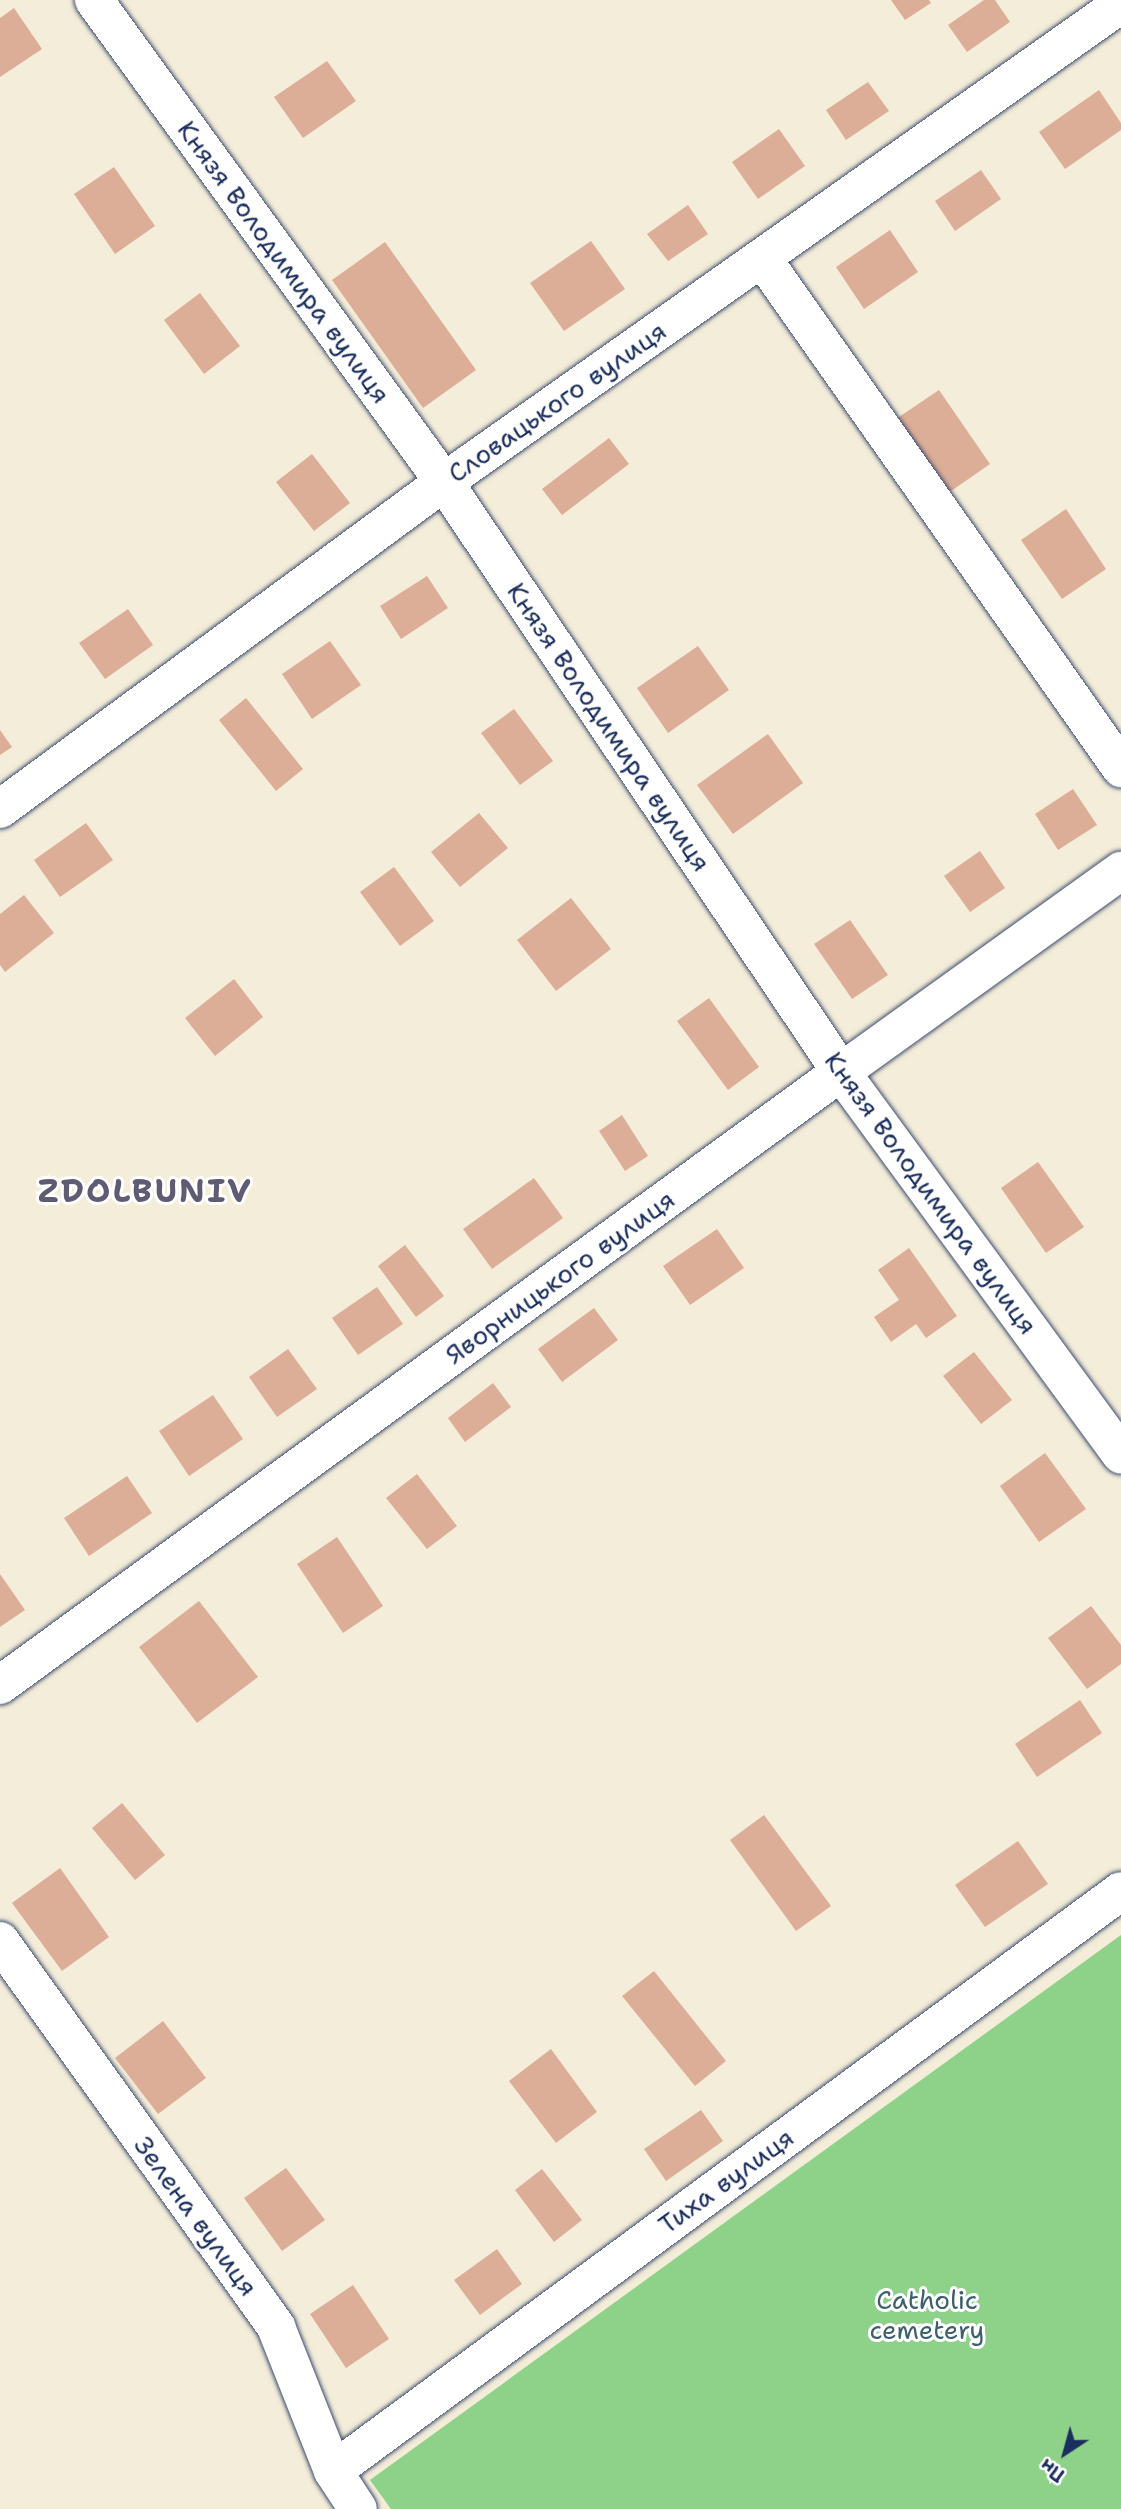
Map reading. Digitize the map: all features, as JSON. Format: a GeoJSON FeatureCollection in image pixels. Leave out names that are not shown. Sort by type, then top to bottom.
{"type":"FeatureCollection","features":[{"type":"Feature","properties":{"kind":"street","name":"Князя Володимира вулиця"},"geometry":{"type":"LineString","coordinates":[[94,0],[444,482],[841,1072],[1121,1455]]}},
{"type":"Feature","properties":{"kind":"street","name":"Словацького вулиця"},"geometry":{"type":"LineString","coordinates":[[0,809],[444,482],[1121,4]]}},
{"type":"Feature","properties":{"kind":"street"},"geometry":{"type":"LineString","coordinates":[[762,258],[1121,768]]}},
{"type":"Feature","properties":{"kind":"street","name":"Яворницького вулиця"},"geometry":{"type":"LineString","coordinates":[[0,1685],[1121,871]]}},
{"type":"Feature","properties":{"kind":"street","name":"Тиха вулиця"},"geometry":{"type":"LineString","coordinates":[[332,2471],[1121,1891]]}},
{"type":"Feature","properties":{"kind":"street","name":"Зелена вулиця"},"geometry":{"type":"LineString","coordinates":[[0,1941],[276,2328],[332,2471],[358,2509]]}},
{"type":"Feature","properties":{"kind":"green space","name":"Catholic cemetery"},"geometry":{"type":"Polygon","coordinates":[[[1121,1935],[1121,2509],[391,2509],[370,2480],[1121,1935]]]}},
{"type":"Feature","properties":{"kind":"building"},"geometry":{"type":"Polygon","coordinates":[[[891,0],[929,0],[931,3],[905,20],[891,0]]]}},
{"type":"Feature","properties":{"kind":"building"},"geometry":{"type":"Polygon","coordinates":[[[984,0],[995,0],[1010,22],[967,52],[948,25],[984,0]]]}},
{"type":"Feature","properties":{"kind":"building"},"geometry":{"type":"Polygon","coordinates":[[[14,8],[42,49],[0,77],[0,18],[14,8]]]}},
{"type":"Feature","properties":{"kind":"building"},"geometry":{"type":"Polygon","coordinates":[[[327,61],[356,101],[303,138],[274,97],[327,61]]]}},
{"type":"Feature","properties":{"kind":"building"},"geometry":{"type":"Polygon","coordinates":[[[868,82],[889,111],[846,140],[826,110],[868,82]]]}},
{"type":"Feature","properties":{"kind":"building"},"geometry":{"type":"Polygon","coordinates":[[[1099,90],[1121,123],[1121,130],[1065,169],[1039,132],[1099,90]]]}},
{"type":"Feature","properties":{"kind":"building"},"geometry":{"type":"Polygon","coordinates":[[[779,129],[805,166],[758,199],[732,162],[779,129]]]}},
{"type":"Feature","properties":{"kind":"building"},"geometry":{"type":"Polygon","coordinates":[[[114,167],[155,226],[115,254],[74,194],[114,167]]]}},
{"type":"Feature","properties":{"kind":"building"},"geometry":{"type":"Polygon","coordinates":[[[981,170],[1001,199],[955,231],[935,201],[981,170]]]}},
{"type":"Feature","properties":{"kind":"building"},"geometry":{"type":"Polygon","coordinates":[[[688,205],[708,234],[668,261],[647,234],[688,205]]]}},
{"type":"Feature","properties":{"kind":"building"},"geometry":{"type":"Polygon","coordinates":[[[890,230],[918,272],[864,309],[836,267],[890,230]]]}},
{"type":"Feature","properties":{"kind":"building"},"geometry":{"type":"Polygon","coordinates":[[[591,241],[625,289],[564,331],[530,283],[591,241]]]}},
{"type":"Feature","properties":{"kind":"building"},"geometry":{"type":"Polygon","coordinates":[[[385,242],[476,370],[423,408],[332,280],[385,242]]]}},
{"type":"Feature","properties":{"kind":"building"},"geometry":{"type":"Polygon","coordinates":[[[200,293],[240,346],[204,374],[164,320],[200,293]]]}},
{"type":"Feature","properties":{"kind":"building"},"geometry":{"type":"Polygon","coordinates":[[[939,390],[990,464],[944,496],[893,421],[939,390]]]}},
{"type":"Feature","properties":{"kind":"building"},"geometry":{"type":"Polygon","coordinates":[[[609,438],[629,464],[562,515],[542,489],[609,438]]]}},
{"type":"Feature","properties":{"kind":"building"},"geometry":{"type":"Polygon","coordinates":[[[312,454],[350,503],[314,531],[276,482],[312,454]]]}},
{"type":"Feature","properties":{"kind":"building"},"geometry":{"type":"Polygon","coordinates":[[[1066,509],[1106,569],[1062,599],[1021,540],[1066,509]]]}},
{"type":"Feature","properties":{"kind":"building"},"geometry":{"type":"Polygon","coordinates":[[[427,576],[448,608],[401,639],[380,606],[427,576]]]}},
{"type":"Feature","properties":{"kind":"building"},"geometry":{"type":"Polygon","coordinates":[[[128,609],[153,645],[105,679],[79,643],[128,609]]]}},
{"type":"Feature","properties":{"kind":"building"},"geometry":{"type":"Polygon","coordinates":[[[330,641],[361,685],[312,719],[282,674],[330,641]]]}},
{"type":"Feature","properties":{"kind":"building"},"geometry":{"type":"Polygon","coordinates":[[[698,646],[729,690],[668,733],[637,688],[698,646]]]}},
{"type":"Feature","properties":{"kind":"building"},"geometry":{"type":"Polygon","coordinates":[[[246,698],[303,769],[276,791],[219,720],[246,698]]]}},
{"type":"Feature","properties":{"kind":"building"},"geometry":{"type":"Polygon","coordinates":[[[514,709],[553,761],[520,785],[481,733],[514,709]]]}},
{"type":"Feature","properties":{"kind":"building"},"geometry":{"type":"Polygon","coordinates":[[[0,730],[12,747],[0,755],[0,730]]]}},
{"type":"Feature","properties":{"kind":"building"},"geometry":{"type":"Polygon","coordinates":[[[768,734],[803,783],[733,834],[697,785],[768,734]]]}},
{"type":"Feature","properties":{"kind":"building"},"geometry":{"type":"Polygon","coordinates":[[[1073,789],[1097,825],[1058,850],[1035,814],[1073,789]]]}},
{"type":"Feature","properties":{"kind":"building"},"geometry":{"type":"Polygon","coordinates":[[[479,813],[508,848],[460,887],[431,852],[479,813]]]}},
{"type":"Feature","properties":{"kind":"building"},"geometry":{"type":"Polygon","coordinates":[[[86,823],[113,860],[60,897],[34,860],[86,823]]]}},
{"type":"Feature","properties":{"kind":"building"},"geometry":{"type":"Polygon","coordinates":[[[980,851],[1005,888],[970,912],[944,876],[980,851]]]}},
{"type":"Feature","properties":{"kind":"building"},"geometry":{"type":"Polygon","coordinates":[[[394,867],[434,921],[400,946],[360,892],[394,867]]]}},
{"type":"Feature","properties":{"kind":"building"},"geometry":{"type":"Polygon","coordinates":[[[24,895],[54,933],[5,972],[0,965],[0,914],[24,895]]]}},
{"type":"Feature","properties":{"kind":"building"},"geometry":{"type":"Polygon","coordinates":[[[571,898],[611,949],[556,991],[517,940],[571,898]]]}},
{"type":"Feature","properties":{"kind":"building"},"geometry":{"type":"Polygon","coordinates":[[[850,920],[888,975],[852,999],[814,944],[850,920]]]}},
{"type":"Feature","properties":{"kind":"building"},"geometry":{"type":"Polygon","coordinates":[[[234,979],[263,1017],[215,1056],[185,1018],[234,979]]]}},
{"type":"Feature","properties":{"kind":"building"},"geometry":{"type":"Polygon","coordinates":[[[709,998],[759,1067],[728,1090],[677,1021],[709,998]]]}},
{"type":"Feature","properties":{"kind":"building"},"geometry":{"type":"Polygon","coordinates":[[[622,1115],[648,1156],[625,1171],[599,1131],[622,1115]]]}},
{"type":"Feature","properties":{"kind":"building"},"geometry":{"type":"Polygon","coordinates":[[[1038,1162],[1084,1227],[1046,1253],[1001,1188],[1038,1162]]]}},
{"type":"Feature","properties":{"kind":"building"},"geometry":{"type":"Polygon","coordinates":[[[534,1178],[563,1218],[492,1269],[463,1229],[534,1178]]]}},
{"type":"Feature","properties":{"kind":"building"},"geometry":{"type":"Polygon","coordinates":[[[717,1229],[744,1268],[690,1305],[663,1266],[717,1229]]]}},
{"type":"Feature","properties":{"kind":"building"},"geometry":{"type":"Polygon","coordinates":[[[405,1245],[444,1296],[416,1317],[378,1266],[405,1245]]]}},
{"type":"Feature","properties":{"kind":"building"},"geometry":{"type":"Polygon","coordinates":[[[909,1248],[957,1316],[926,1338],[916,1324],[891,1342],[874,1317],[899,1300],[878,1270],[909,1248]]]}},
{"type":"Feature","properties":{"kind":"building"},"geometry":{"type":"Polygon","coordinates":[[[377,1287],[403,1324],[358,1355],[332,1318],[377,1287]]]}},
{"type":"Feature","properties":{"kind":"building"},"geometry":{"type":"Polygon","coordinates":[[[594,1308],[618,1340],[562,1382],[538,1349],[594,1308]]]}},
{"type":"Feature","properties":{"kind":"building"},"geometry":{"type":"Polygon","coordinates":[[[288,1349],[317,1389],[277,1417],[249,1377],[288,1349]]]}},
{"type":"Feature","properties":{"kind":"building"},"geometry":{"type":"Polygon","coordinates":[[[974,1352],[1012,1400],[981,1424],[943,1376],[974,1352]]]}},
{"type":"Feature","properties":{"kind":"building"},"geometry":{"type":"Polygon","coordinates":[[[493,1383],[511,1407],[465,1442],[448,1418],[493,1383]]]}},
{"type":"Feature","properties":{"kind":"building"},"geometry":{"type":"Polygon","coordinates":[[[213,1395],[243,1439],[189,1476],[159,1431],[213,1395]]]}},
{"type":"Feature","properties":{"kind":"building"},"geometry":{"type":"Polygon","coordinates":[[[1045,1453],[1086,1509],[1039,1542],[1000,1486],[1045,1453]]]}},
{"type":"Feature","properties":{"kind":"building"},"geometry":{"type":"Polygon","coordinates":[[[417,1474],[457,1526],[427,1549],[386,1498],[417,1474]]]}},
{"type":"Feature","properties":{"kind":"building"},"geometry":{"type":"Polygon","coordinates":[[[127,1476],[152,1513],[89,1556],[64,1518],[127,1476]]]}},
{"type":"Feature","properties":{"kind":"building"},"geometry":{"type":"Polygon","coordinates":[[[337,1537],[383,1606],[343,1633],[297,1564],[337,1537]]]}},
{"type":"Feature","properties":{"kind":"building"},"geometry":{"type":"Polygon","coordinates":[[[0,1574],[25,1610],[0,1627],[0,1574]]]}},
{"type":"Feature","properties":{"kind":"building"},"geometry":{"type":"Polygon","coordinates":[[[199,1601],[258,1677],[197,1723],[139,1647],[199,1601]]]}},
{"type":"Feature","properties":{"kind":"building"},"geometry":{"type":"Polygon","coordinates":[[[1091,1606],[1121,1645],[1121,1664],[1087,1689],[1048,1638],[1091,1606]]]}},
{"type":"Feature","properties":{"kind":"building"},"geometry":{"type":"Polygon","coordinates":[[[1080,1700],[1102,1733],[1037,1777],[1015,1744],[1080,1700]]]}},
{"type":"Feature","properties":{"kind":"building"},"geometry":{"type":"Polygon","coordinates":[[[122,1803],[165,1855],[135,1880],[92,1828],[122,1803]]]}},
{"type":"Feature","properties":{"kind":"building"},"geometry":{"type":"Polygon","coordinates":[[[764,1815],[831,1906],[796,1931],[730,1840],[764,1815]]]}},
{"type":"Feature","properties":{"kind":"building"},"geometry":{"type":"Polygon","coordinates":[[[1018,1841],[1048,1884],[985,1927],[955,1885],[1018,1841]]]}},
{"type":"Feature","properties":{"kind":"building"},"geometry":{"type":"Polygon","coordinates":[[[60,1868],[109,1937],[62,1971],[12,1903],[60,1868]]]}},
{"type":"Feature","properties":{"kind":"building"},"geometry":{"type":"Polygon","coordinates":[[[654,1971],[726,2061],[695,2086],[622,1996],[654,1971]]]}},
{"type":"Feature","properties":{"kind":"building"},"geometry":{"type":"Polygon","coordinates":[[[163,2021],[206,2078],[158,2114],[115,2058],[163,2021]]]}},
{"type":"Feature","properties":{"kind":"building"},"geometry":{"type":"Polygon","coordinates":[[[551,2049],[597,2112],[556,2143],[509,2081],[551,2049]]]}},
{"type":"Feature","properties":{"kind":"building"},"geometry":{"type":"Polygon","coordinates":[[[701,2110],[723,2141],[666,2181],[644,2149],[701,2110]]]}},
{"type":"Feature","properties":{"kind":"building"},"geometry":{"type":"Polygon","coordinates":[[[286,2168],[325,2220],[282,2251],[244,2198],[286,2168]]]}},
{"type":"Feature","properties":{"kind":"building"},"geometry":{"type":"Polygon","coordinates":[[[542,2169],[582,2220],[554,2242],[515,2190],[542,2169]]]}},
{"type":"Feature","properties":{"kind":"building"},"geometry":{"type":"Polygon","coordinates":[[[497,2249],[522,2284],[480,2315],[454,2280],[497,2249]]]}},
{"type":"Feature","properties":{"kind":"building"},"geometry":{"type":"Polygon","coordinates":[[[353,2285],[389,2339],[346,2368],[310,2314],[353,2285]]]}},
{"type":"Feature","properties":{"kind":"district","name":"ZDOLBUNIV"},"geometry":{"type":"Point","coordinates":[145,1191]}}]}
